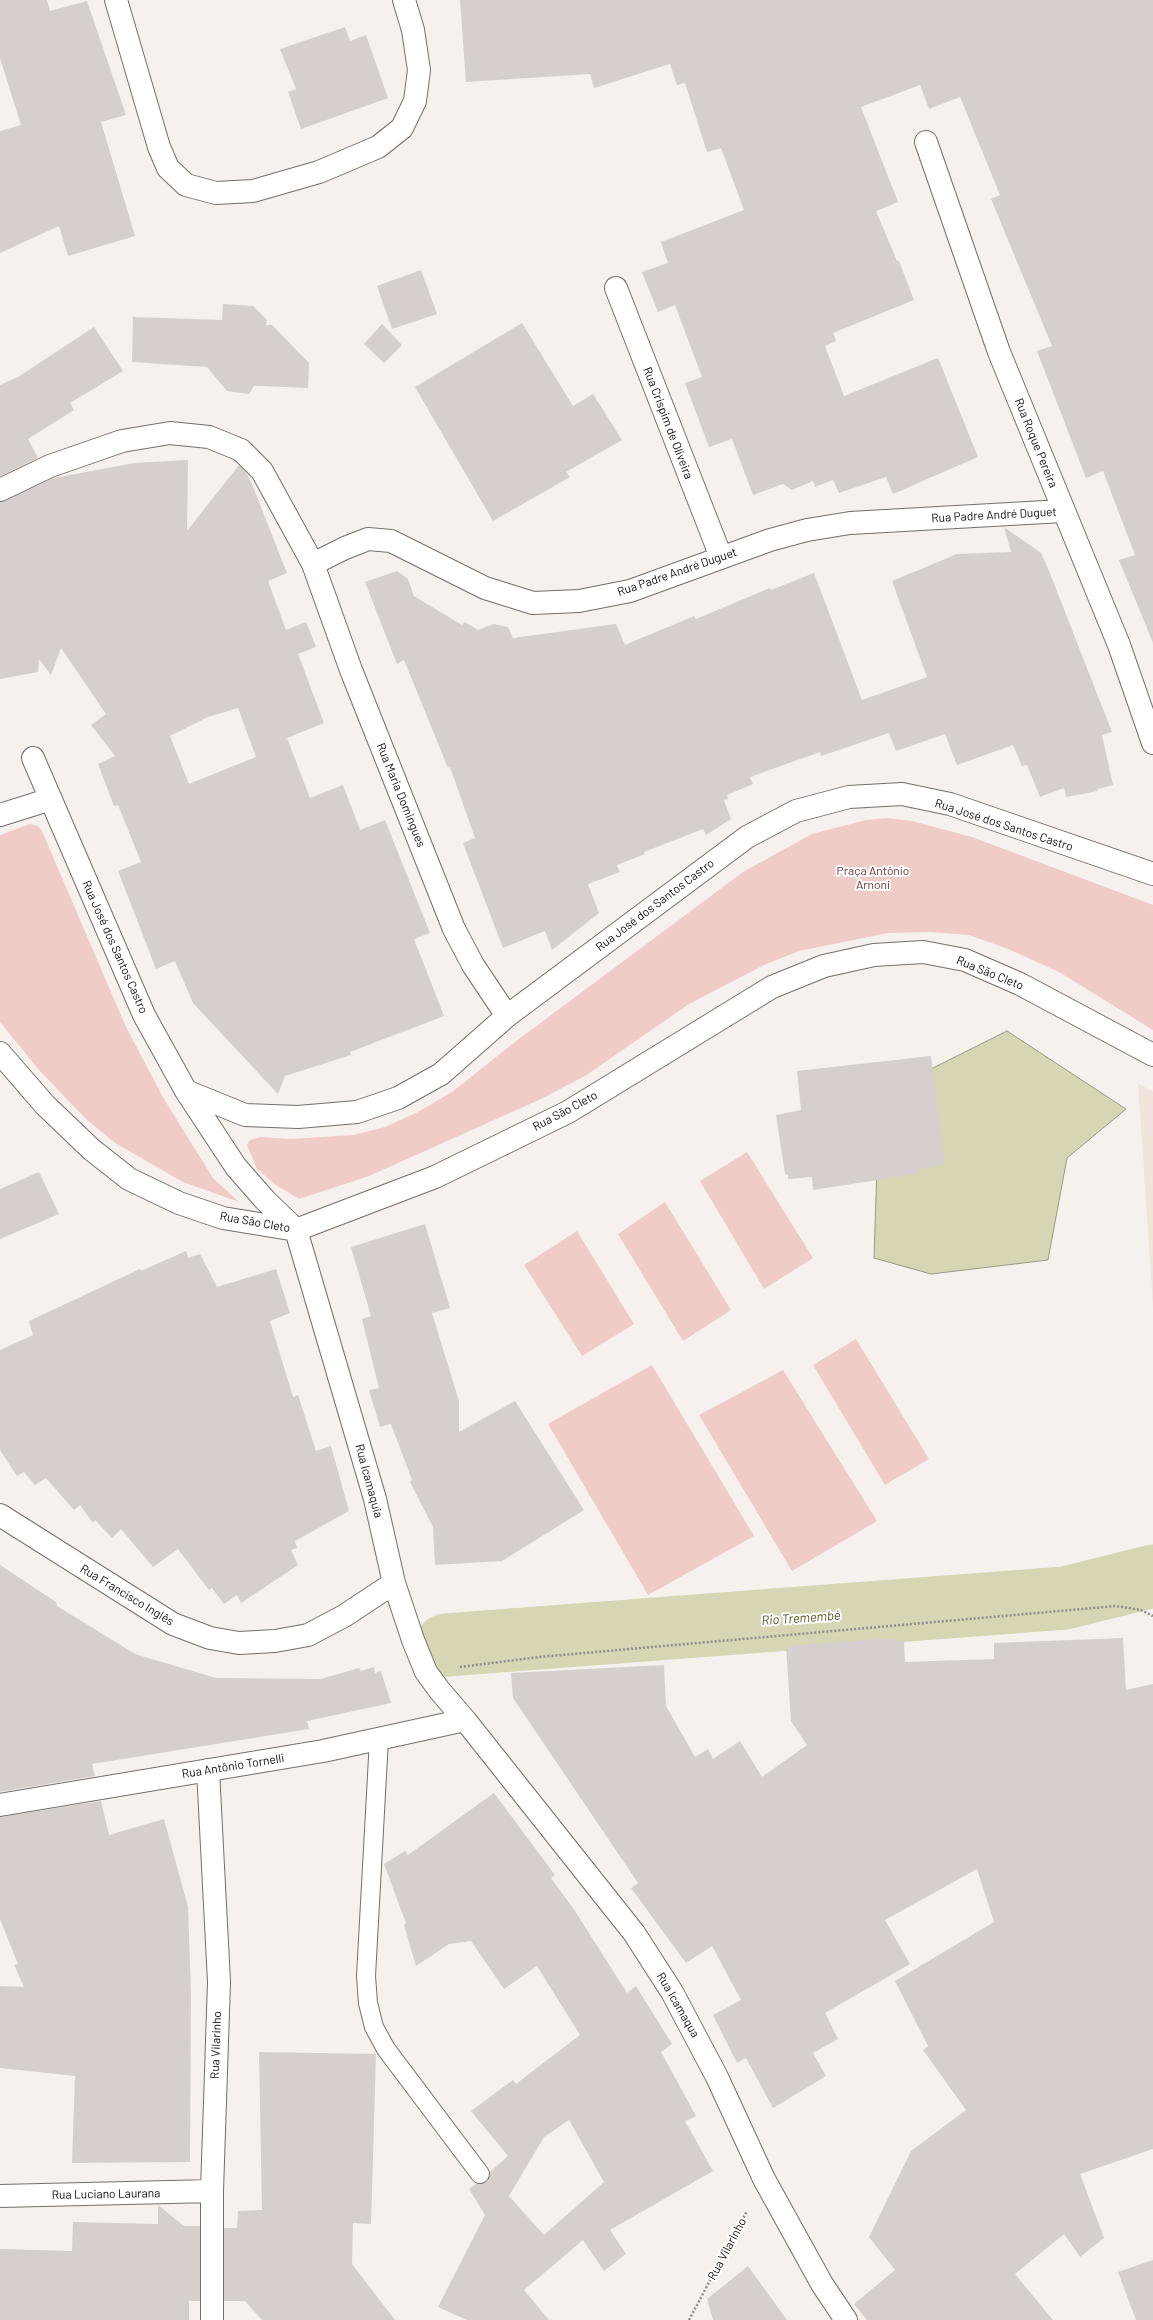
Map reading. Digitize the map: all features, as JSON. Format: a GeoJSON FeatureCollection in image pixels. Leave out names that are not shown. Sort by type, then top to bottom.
{"type":"FeatureCollection","features":[{"type":"Feature","properties":{"kind":"street"},"geometry":{"type":"LineString","coordinates":[[116,0],[156,140],[168,168],[186,185],[216,193],[253,191],[319,172],[378,147],[402,128],[415,101],[419,70],[413,30],[404,0]]}},
{"type":"Feature","properties":{"kind":"street","name":"Rua Roque Pereira"},"geometry":{"type":"LineString","coordinates":[[926,142],[999,352],[1119,645],[1153,742]]}},
{"type":"Feature","properties":{"kind":"street","name":"Rua Crispim de Oliveira"},"geometry":{"type":"LineString","coordinates":[[616,288],[721,557]]}},
{"type":"Feature","properties":{"kind":"street"},"geometry":{"type":"LineString","coordinates":[[0,490],[50,466],[122,441],[170,433],[209,437],[241,450],[262,471],[313,564]]}},
{"type":"Feature","properties":{"kind":"street","name":"Rua Padre André Duguet"},"geometry":{"type":"LineString","coordinates":[[313,564],[345,548],[368,539],[391,540],[485,588],[533,603],[579,601],[630,590],[721,557],[807,530],[850,523],[1063,511]]}},
{"type":"Feature","properties":{"kind":"street","name":"Rua Maria Domingues"},"geometry":{"type":"LineString","coordinates":[[313,564],[351,670],[454,929],[473,965],[507,1016]]}},
{"type":"Feature","properties":{"kind":"street","name":"Rua José dos Santos Castro"},"geometry":{"type":"LineString","coordinates":[[33,758],[144,1014],[186,1091],[236,1167],[264,1200],[296,1230]]}},
{"type":"Feature","properties":{"kind":"street","name":"Rua José dos Santos Castro"},"geometry":{"type":"LineString","coordinates":[[186,1091],[245,1115],[298,1117],[357,1112],[398,1098],[441,1074],[507,1016],[747,837],[796,811],[849,796],[902,794],[950,804],[1153,874]]}},
{"type":"Feature","properties":{"kind":"street"},"geometry":{"type":"LineString","coordinates":[[0,815],[51,799]]}},
{"type":"Feature","properties":{"kind":"street","name":"Rua São Cleto"},"geometry":{"type":"LineString","coordinates":[[0,1053],[45,1106],[92,1149],[129,1179],[179,1203],[223,1218],[296,1230],[436,1177],[568,1112],[772,987],[824,966],[874,955],[923,952],[965,960],[1020,984],[1153,1055]]}},
{"type":"Feature","properties":{"kind":"street","name":"Rua Icamaquia"},"geometry":{"type":"LineString","coordinates":[[296,1230],[375,1499],[394,1583],[413,1640],[426,1672],[465,1720]]}},
{"type":"Feature","properties":{"kind":"street","name":"Rua Francisco Inglês"},"geometry":{"type":"LineString","coordinates":[[0,1515],[173,1624],[210,1638],[246,1642],[275,1641],[308,1635],[344,1616],[394,1583]]}},
{"type":"Feature","properties":{"kind":"street","name":"Rua Antônio Tornelli"},"geometry":{"type":"LineString","coordinates":[[0,1805],[208,1770],[379,1739],[465,1720]]}},
{"type":"Feature","properties":{"kind":"street","name":"Rua Icamaqua"},"geometry":{"type":"LineString","coordinates":[[465,1720],[634,1933],[672,1992],[717,2077],[764,2179],[822,2284],[846,2320]]}},
{"type":"Feature","properties":{"kind":"street","name":"Rua Vilarinho"},"geometry":{"type":"LineString","coordinates":[[208,1770],[218,1982],[212,2192],[212,2320]]}},
{"type":"Feature","properties":{"kind":"street","name":"Rua Luciano Laurana"},"geometry":{"type":"LineString","coordinates":[[0,2196],[212,2192]]}},
{"type":"Feature","properties":{"kind":"lane"},"geometry":{"type":"LineString","coordinates":[[379,1739],[366,1976],[368,2003],[372,2021],[386,2050],[480,2174]]}},
{"type":"Feature","properties":{"kind":"path"},"geometry":{"type":"LineString","coordinates":[[426,1672],[539,1657],[1116,1606],[1141,1610],[1153,1616]]}},
{"type":"Feature","properties":{"kind":"path","name":"Rua Vilarinho"},"geometry":{"type":"LineString","coordinates":[[689,2320],[764,2179]]}},
{"type":"Feature","properties":{"kind":"shaded area"},"geometry":{"type":"Polygon","coordinates":[[[1007,1031],[1126,1109],[1067,1158],[1048,1260],[931,1274],[874,1258],[877,1166],[909,1080],[1007,1031]]]}},
{"type":"Feature","properties":{"kind":"shaded area"},"geometry":{"type":"Polygon","coordinates":[[[1138,1083],[1153,1092],[1153,1307],[1138,1083]]]}},
{"type":"Feature","properties":{"kind":"green space","name":"Praça Antônio Arnoni"},"geometry":{"type":"Polygon","coordinates":[[[886,818],[912,821],[972,837],[1153,905],[1153,1030],[1059,972],[1008,949],[969,935],[931,932],[888,933],[799,951],[764,965],[689,1004],[585,1076],[541,1099],[369,1176],[299,1199],[276,1185],[257,1169],[247,1145],[250,1140],[261,1137],[290,1139],[353,1135],[385,1127],[418,1112],[452,1092],[515,1042],[743,872],[812,834],[866,820],[886,818]]]}},
{"type":"Feature","properties":{"kind":"green space"},"geometry":{"type":"Polygon","coordinates":[[[30,824],[38,826],[42,831],[126,1027],[164,1099],[213,1178],[239,1202],[183,1182],[115,1143],[85,1118],[39,1070],[0,1022],[0,835],[30,824]]]}},
{"type":"Feature","properties":{"kind":"green space"},"geometry":{"type":"Polygon","coordinates":[[[747,1152],[813,1258],[764,1289],[700,1181],[747,1152]]]}},
{"type":"Feature","properties":{"kind":"green space"},"geometry":{"type":"Polygon","coordinates":[[[665,1202],[731,1310],[683,1341],[618,1234],[665,1202]]]}},
{"type":"Feature","properties":{"kind":"green space"},"geometry":{"type":"Polygon","coordinates":[[[577,1231],[634,1324],[582,1356],[524,1265],[577,1231]]]}},
{"type":"Feature","properties":{"kind":"green space"},"geometry":{"type":"Polygon","coordinates":[[[856,1339],[929,1459],[885,1485],[813,1365],[856,1339]]]}},
{"type":"Feature","properties":{"kind":"green space"},"geometry":{"type":"Polygon","coordinates":[[[652,1365],[754,1536],[648,1595],[548,1424],[652,1365]]]}},
{"type":"Feature","properties":{"kind":"green space"},"geometry":{"type":"Polygon","coordinates":[[[783,1370],[877,1521],[792,1571],[699,1415],[783,1370]]]}},
{"type":"Feature","properties":{"kind":"building"},"geometry":{"type":"Polygon","coordinates":[[[0,0],[47,0],[50,11],[87,1],[126,115],[101,122],[135,236],[68,256],[59,226],[0,253],[0,131],[21,125],[0,58],[0,0]]]}},
{"type":"Feature","properties":{"kind":"building"},"geometry":{"type":"Polygon","coordinates":[[[460,0],[1153,0],[1153,643],[1119,560],[1135,555],[1103,471],[1086,478],[1037,351],[1052,346],[991,199],[1000,195],[960,97],[929,109],[920,85],[861,107],[898,202],[876,211],[897,261],[899,261],[914,300],[833,333],[836,341],[825,346],[844,396],[938,358],[978,457],[893,494],[886,477],[839,493],[833,480],[815,487],[813,481],[792,490],[783,484],[753,495],[732,439],[709,447],[685,383],[702,377],[675,305],[658,312],[642,272],[668,263],[661,242],[744,210],[721,148],[707,152],[685,83],[677,85],[670,64],[594,88],[590,74],[466,82],[460,0]]]}},
{"type":"Feature","properties":{"kind":"building"},"geometry":{"type":"Polygon","coordinates":[[[345,27],[350,41],[366,35],[388,98],[301,129],[288,92],[296,89],[280,49],[345,27]]]}},
{"type":"Feature","properties":{"kind":"building"},"geometry":{"type":"Polygon","coordinates":[[[421,270],[437,314],[392,329],[377,286],[421,270]]]}},
{"type":"Feature","properties":{"kind":"building"},"geometry":{"type":"Polygon","coordinates":[[[223,304],[253,306],[267,320],[266,325],[272,325],[309,363],[308,388],[254,386],[249,394],[227,391],[207,367],[132,362],[133,317],[222,320],[223,304]]]}},
{"type":"Feature","properties":{"kind":"building"},"geometry":{"type":"Polygon","coordinates":[[[522,323],[573,406],[593,394],[622,440],[566,472],[570,477],[493,521],[415,387],[522,323]]]}},
{"type":"Feature","properties":{"kind":"building"},"geometry":{"type":"Polygon","coordinates":[[[382,324],[402,345],[384,363],[364,344],[382,324]]]}},
{"type":"Feature","properties":{"kind":"building"},"geometry":{"type":"Polygon","coordinates":[[[94,327],[123,371],[70,403],[74,410],[28,439],[38,458],[0,476],[0,385],[18,377],[94,327]]]}},
{"type":"Feature","properties":{"kind":"building"},"geometry":{"type":"Polygon","coordinates":[[[188,460],[187,531],[239,465],[247,474],[287,573],[268,581],[286,630],[306,622],[316,647],[298,654],[324,723],[287,738],[310,798],[343,785],[360,830],[385,820],[430,933],[414,939],[444,1016],[350,1052],[351,1055],[285,1076],[278,1094],[193,1003],[175,961],[156,969],[118,871],[141,862],[118,805],[114,806],[98,764],[115,756],[91,725],[106,714],[61,648],[51,675],[39,659],[38,672],[0,679],[0,502],[54,478],[134,463],[188,460]],[[238,708],[208,717],[170,736],[189,784],[256,757],[238,708]]]}},
{"type":"Feature","properties":{"kind":"building"},"geometry":{"type":"Polygon","coordinates":[[[1004,527],[1041,553],[1049,571],[1112,732],[1102,735],[1113,785],[1097,789],[1098,791],[1066,797],[1064,788],[1040,797],[1027,765],[1022,766],[1013,745],[957,765],[945,734],[896,751],[889,733],[821,756],[820,752],[750,777],[753,784],[727,795],[728,799],[724,800],[731,819],[706,835],[703,829],[644,852],[645,854],[617,865],[620,872],[588,884],[599,913],[552,950],[545,931],[503,948],[463,843],[475,838],[450,767],[448,768],[404,660],[397,664],[365,582],[397,571],[408,579],[414,596],[462,625],[465,622],[478,630],[494,624],[508,627],[513,638],[616,624],[625,645],[694,616],[696,619],[770,588],[771,590],[814,573],[862,700],[927,677],[892,581],[957,554],[1011,552],[1004,527]]]}},
{"type":"Feature","properties":{"kind":"building"},"geometry":{"type":"Polygon","coordinates":[[[931,1056],[945,1165],[917,1169],[917,1174],[813,1190],[812,1177],[788,1179],[788,1175],[785,1174],[776,1115],[801,1110],[797,1071],[931,1056]]]}},
{"type":"Feature","properties":{"kind":"building"},"geometry":{"type":"Polygon","coordinates":[[[39,1172],[59,1214],[0,1239],[0,1189],[39,1172]]]}},
{"type":"Feature","properties":{"kind":"building"},"geometry":{"type":"Polygon","coordinates":[[[425,1224],[450,1308],[432,1313],[459,1401],[459,1432],[515,1401],[584,1510],[502,1561],[435,1565],[433,1527],[410,1482],[412,1480],[391,1424],[380,1427],[369,1390],[379,1388],[362,1319],[371,1316],[351,1247],[425,1224]]]}},
{"type":"Feature","properties":{"kind":"building"},"geometry":{"type":"Polygon","coordinates":[[[186,1251],[188,1258],[200,1254],[217,1287],[276,1269],[290,1313],[270,1321],[293,1397],[298,1395],[316,1451],[331,1446],[349,1511],[295,1541],[297,1548],[291,1550],[298,1565],[241,1603],[237,1595],[224,1604],[212,1588],[209,1590],[178,1549],[153,1567],[121,1529],[112,1538],[95,1520],[93,1523],[80,1505],[74,1510],[46,1478],[35,1485],[24,1472],[17,1476],[0,1450],[0,1350],[33,1335],[29,1321],[140,1269],[141,1271],[186,1251]]]}},
{"type":"Feature","properties":{"kind":"building"},"geometry":{"type":"Polygon","coordinates":[[[0,1565],[56,1602],[57,1606],[135,1654],[216,1678],[321,1679],[359,1668],[361,1671],[374,1667],[375,1673],[381,1671],[391,1703],[307,1721],[309,1729],[92,1764],[95,1776],[0,1792],[0,1565]]]}},
{"type":"Feature","properties":{"kind":"building"},"geometry":{"type":"Polygon","coordinates":[[[895,1638],[896,1642],[904,1641],[905,1662],[994,1659],[994,1643],[1123,1638],[1126,1690],[1153,1684],[1153,2149],[1080,2174],[1104,2238],[1080,2257],[1064,2234],[1015,2274],[1053,2320],[867,2320],[854,2304],[895,2270],[869,2237],[911,2151],[966,2110],[923,2050],[928,2046],[895,1981],[994,1922],[977,1869],[885,1920],[910,1964],[825,2013],[838,2039],[813,2053],[826,2076],[773,2108],[746,2058],[737,2063],[713,2015],[741,2000],[712,1946],[686,1963],[631,1888],[638,1883],[513,1698],[511,1673],[664,1665],[666,1706],[695,1757],[708,1749],[713,1759],[740,1741],[762,1777],[807,1745],[791,1721],[786,1646],[895,1638]]]}},
{"type":"Feature","properties":{"kind":"building"},"geometry":{"type":"Polygon","coordinates":[[[494,1793],[555,1875],[551,1878],[575,1911],[627,1993],[636,1986],[672,2044],[661,2052],[696,2116],[685,2121],[713,2171],[610,2230],[626,2254],[604,2271],[583,2240],[524,2290],[549,2320],[467,2320],[438,2307],[485,2215],[469,2189],[476,2184],[487,2182],[490,2172],[508,2156],[471,2111],[513,2080],[516,2084],[580,2035],[537,1966],[504,1989],[471,1941],[449,1944],[416,1966],[404,1925],[406,1923],[384,1864],[405,1851],[408,1855],[494,1793]],[[569,2120],[544,2137],[509,2196],[544,2235],[604,2182],[569,2120]]]}},
{"type":"Feature","properties":{"kind":"building"},"geometry":{"type":"Polygon","coordinates":[[[101,1801],[109,1835],[164,1819],[188,1907],[191,1993],[190,2162],[72,2163],[75,2076],[0,2068],[0,1986],[24,1987],[14,1965],[18,1964],[0,1919],[0,1817],[101,1801]]]}},
{"type":"Feature","properties":{"kind":"building"},"geometry":{"type":"Polygon","coordinates":[[[259,2052],[376,2054],[371,2224],[353,2223],[352,2264],[395,2320],[262,2320],[245,2301],[224,2301],[224,2228],[237,2228],[238,2211],[262,2210],[259,2052]]]}},
{"type":"Feature","properties":{"kind":"building"},"geometry":{"type":"Polygon","coordinates":[[[158,2205],[184,2226],[200,2226],[200,2301],[189,2301],[189,2320],[0,2320],[0,2249],[72,2251],[73,2222],[158,2224],[158,2205]]]}},
{"type":"Feature","properties":{"kind":"building"},"geometry":{"type":"Polygon","coordinates":[[[1153,2260],[1153,2320],[1136,2320],[1118,2272],[1153,2260]]]}},
{"type":"Feature","properties":{"kind":"building"},"geometry":{"type":"Polygon","coordinates":[[[748,2266],[787,2320],[713,2320],[707,2299],[748,2266]]]}},
{"type":"Feature","properties":{"kind":"waterway","name":"Rio Tremembé"},"geometry":{"type":"LineString","coordinates":[[446,1645],[1065,1598],[1153,1576]]}}]}
